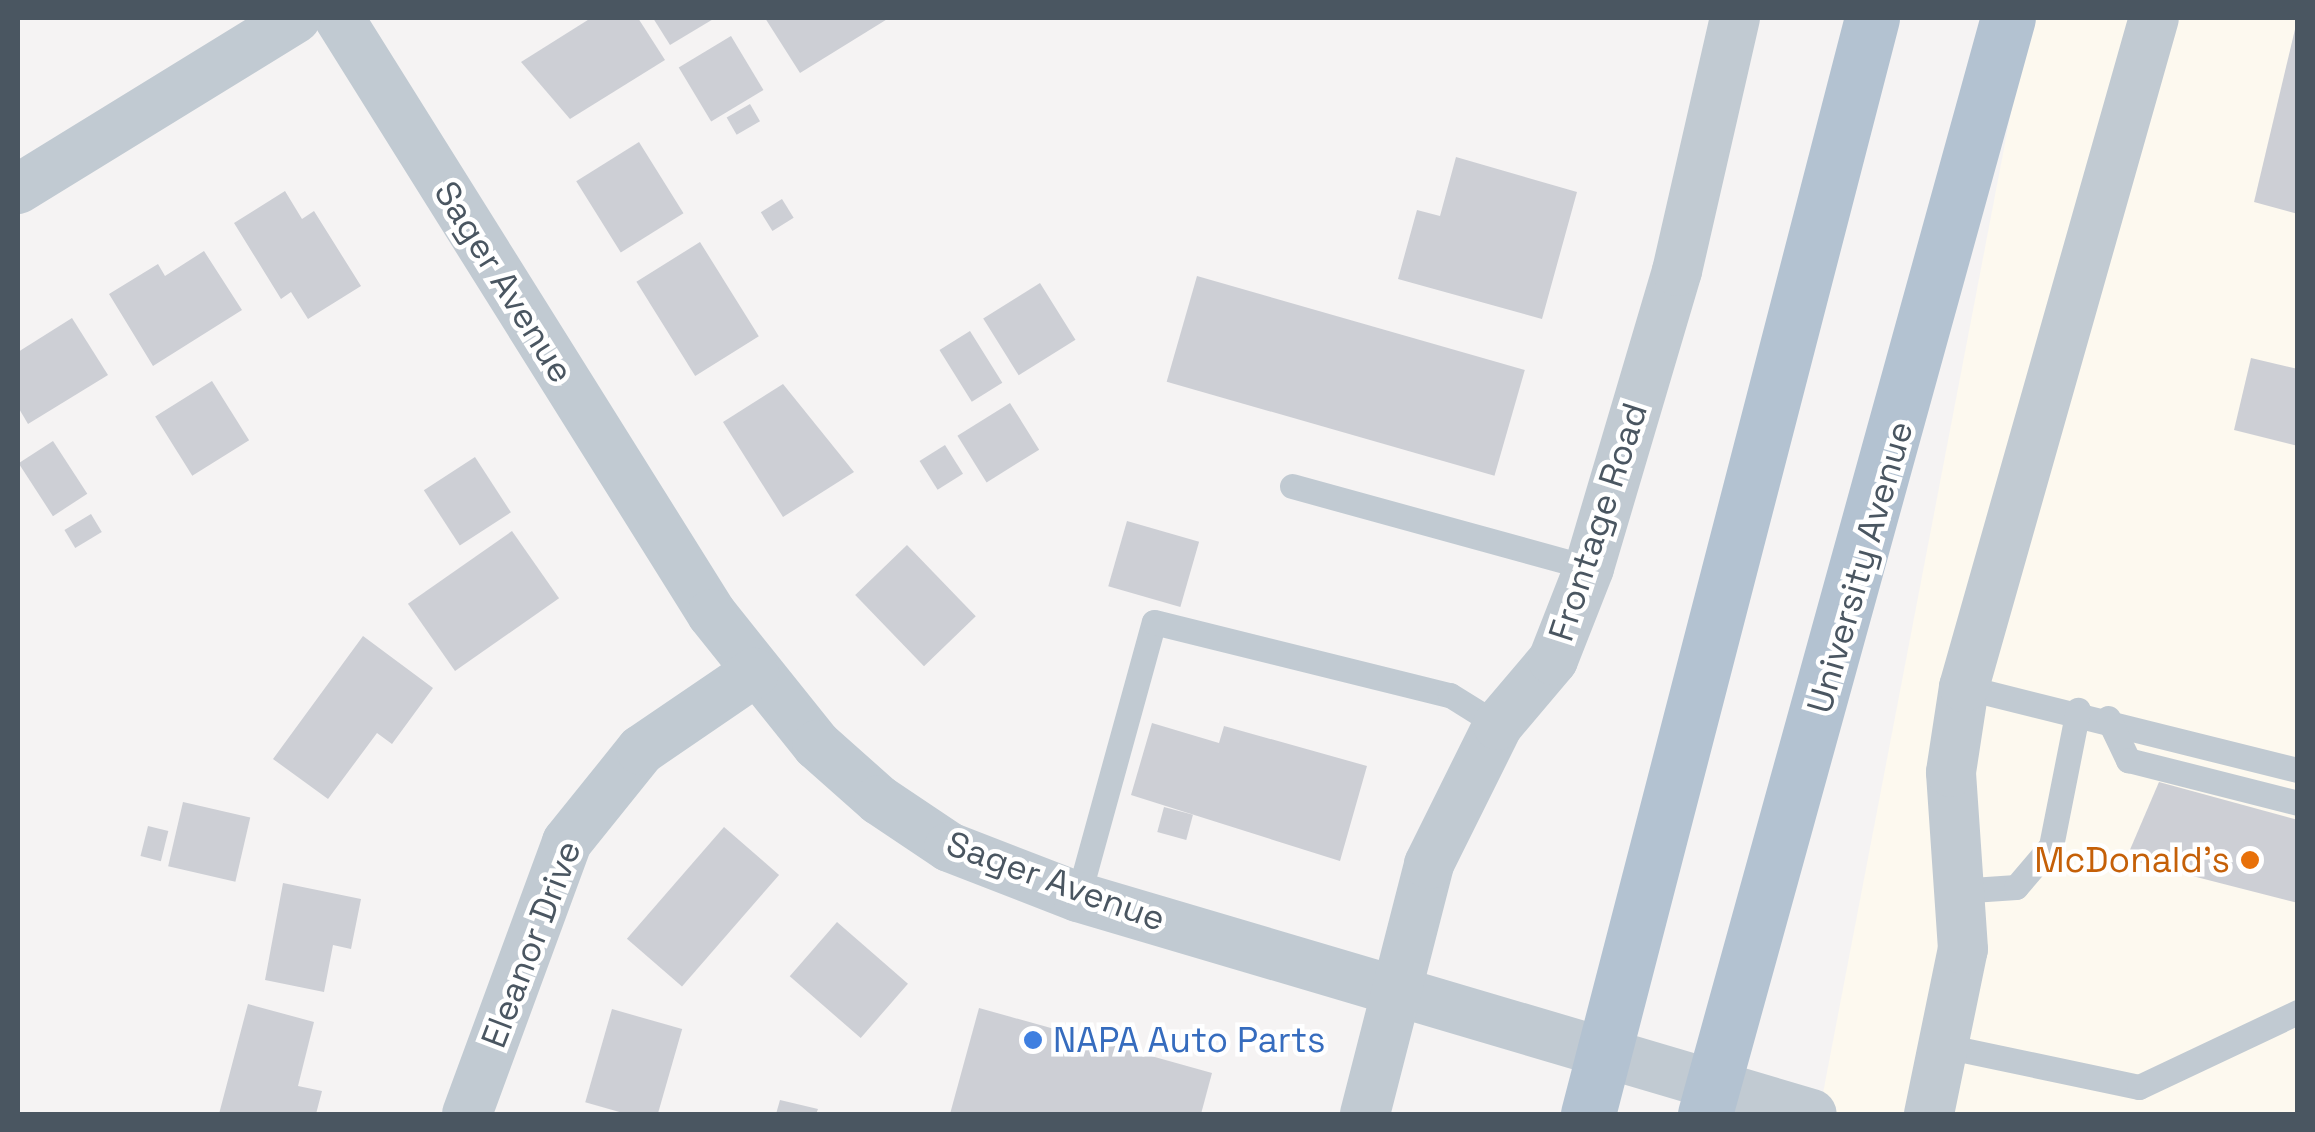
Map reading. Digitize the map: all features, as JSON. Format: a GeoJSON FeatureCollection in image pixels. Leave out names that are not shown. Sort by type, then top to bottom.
{"type":"FeatureCollection","features":[{"type":"Feature","properties":{"kind":"main road"},"geometry":{"type":"LineString","coordinates":[[1588,1114],[1872,18]]}},
{"type":"Feature","properties":{"kind":"main road","name":"University Avenue"},"geometry":{"type":"LineString","coordinates":[[1709,1101],[2008,18]]}},
{"type":"Feature","properties":{"kind":"street"},"geometry":{"type":"LineString","coordinates":[[18,188],[296,18]]}},
{"type":"Feature","properties":{"kind":"street","name":"Sager Avenue"},"geometry":{"type":"LineString","coordinates":[[339,18],[754,673],[880,800],[949,848],[1078,898],[1393,987],[1605,1058],[1709,1101],[1812,1114]]}},
{"type":"Feature","properties":{"kind":"street","name":"Frontage Road"},"geometry":{"type":"LineString","coordinates":[[1366,1114],[1393,987],[1429,864],[1498,725],[1553,660],[1589,568],[1677,272],[1736,18]]}},
{"type":"Feature","properties":{"kind":"street"},"geometry":{"type":"LineString","coordinates":[[1929,1114],[1948,1047],[1963,949],[1951,772],[1964,687],[2154,18]]}},
{"type":"Feature","properties":{"kind":"street","name":"Eleanor Drive"},"geometry":{"type":"LineString","coordinates":[[467,1114],[567,842],[641,750],[754,673]]}},
{"type":"Feature","properties":{"kind":"lane"},"geometry":{"type":"LineString","coordinates":[[1292,486],[1589,568]]}},
{"type":"Feature","properties":{"kind":"lane"},"geometry":{"type":"LineString","coordinates":[[1078,898],[1154,622],[1450,694],[1498,725]]}},
{"type":"Feature","properties":{"kind":"lane"},"geometry":{"type":"LineString","coordinates":[[1964,687],[2078,710],[2298,770]]}},
{"type":"Feature","properties":{"kind":"lane"},"geometry":{"type":"LineString","coordinates":[[1958,891],[2016,887],[2051,846],[2078,710]]}},
{"type":"Feature","properties":{"kind":"lane"},"geometry":{"type":"LineString","coordinates":[[2108,718],[2128,760],[2298,804]]}},
{"type":"Feature","properties":{"kind":"lane"},"geometry":{"type":"LineString","coordinates":[[1948,1047],[2139,1087],[2298,1012]]}},
{"type":"Feature","properties":{"kind":"shaded area"},"geometry":{"type":"Polygon","coordinates":[[[2029,18],[2297,18],[2297,1114],[1819,1114],[2029,18]]]}},
{"type":"Feature","properties":{"kind":"building"},"geometry":{"type":"Polygon","coordinates":[[[591,18],[638,18],[665,60],[570,119],[521,62],[591,18]]]}},
{"type":"Feature","properties":{"kind":"building"},"geometry":{"type":"Polygon","coordinates":[[[653,18],[715,18],[670,45],[653,18]]]}},
{"type":"Feature","properties":{"kind":"building"},"geometry":{"type":"Polygon","coordinates":[[[765,18],[889,18],[800,73],[765,18]]]}},
{"type":"Feature","properties":{"kind":"building"},"geometry":{"type":"Polygon","coordinates":[[[2298,25],[2298,214],[2254,202],[2298,25]]]}},
{"type":"Feature","properties":{"kind":"building"},"geometry":{"type":"Polygon","coordinates":[[[731,36],[763,90],[711,121],[679,67],[731,36]]]}},
{"type":"Feature","properties":{"kind":"building"},"geometry":{"type":"Polygon","coordinates":[[[750,104],[760,121],[737,135],[727,118],[750,104]]]}},
{"type":"Feature","properties":{"kind":"building"},"geometry":{"type":"Polygon","coordinates":[[[639,142],[684,213],[621,252],[576,181],[639,142]]]}},
{"type":"Feature","properties":{"kind":"building"},"geometry":{"type":"Polygon","coordinates":[[[1456,157],[1577,192],[1542,319],[1398,279],[1417,210],[1440,216],[1456,157]]]}},
{"type":"Feature","properties":{"kind":"building"},"geometry":{"type":"Polygon","coordinates":[[[285,191],[302,219],[314,211],[361,286],[308,319],[291,292],[281,299],[234,223],[285,191]]]}},
{"type":"Feature","properties":{"kind":"building"},"geometry":{"type":"Polygon","coordinates":[[[782,199],[794,218],[772,231],[761,212],[782,199]]]}},
{"type":"Feature","properties":{"kind":"building"},"geometry":{"type":"Polygon","coordinates":[[[700,242],[759,336],[695,376],[636,282],[700,242]]]}},
{"type":"Feature","properties":{"kind":"building"},"geometry":{"type":"Polygon","coordinates":[[[204,251],[242,310],[153,366],[109,294],[158,264],[165,276],[204,251]]]}},
{"type":"Feature","properties":{"kind":"building"},"geometry":{"type":"Polygon","coordinates":[[[1197,276],[1525,370],[1494,476],[1167,382],[1197,276]]]}},
{"type":"Feature","properties":{"kind":"building"},"geometry":{"type":"Polygon","coordinates":[[[1040,283],[1076,340],[1019,375],[983,319],[1040,283]]]}},
{"type":"Feature","properties":{"kind":"building"},"geometry":{"type":"Polygon","coordinates":[[[72,318],[108,375],[28,424],[18,407],[18,352],[72,318]]]}},
{"type":"Feature","properties":{"kind":"building"},"geometry":{"type":"Polygon","coordinates":[[[970,331],[1002,383],[972,402],[939,350],[970,331]]]}},
{"type":"Feature","properties":{"kind":"building"},"geometry":{"type":"Polygon","coordinates":[[[2251,358],[2298,369],[2298,446],[2234,430],[2251,358]]]}},
{"type":"Feature","properties":{"kind":"building"},"geometry":{"type":"Polygon","coordinates":[[[212,381],[249,440],[192,476],[155,417],[212,381]]]}},
{"type":"Feature","properties":{"kind":"building"},"geometry":{"type":"Polygon","coordinates":[[[783,384],[854,472],[783,517],[723,422],[783,384]]]}},
{"type":"Feature","properties":{"kind":"building"},"geometry":{"type":"Polygon","coordinates":[[[1010,403],[1039,450],[987,482],[957,436],[1010,403]]]}},
{"type":"Feature","properties":{"kind":"building"},"geometry":{"type":"Polygon","coordinates":[[[53,441],[87,494],[53,516],[19,463],[53,441]]]}},
{"type":"Feature","properties":{"kind":"building"},"geometry":{"type":"Polygon","coordinates":[[[945,445],[963,474],[938,490],[920,461],[945,445]]]}},
{"type":"Feature","properties":{"kind":"building"},"geometry":{"type":"Polygon","coordinates":[[[475,457],[511,512],[460,546],[424,490],[475,457]]]}},
{"type":"Feature","properties":{"kind":"building"},"geometry":{"type":"Polygon","coordinates":[[[91,514],[102,532],[75,548],[64,530],[91,514]]]}},
{"type":"Feature","properties":{"kind":"building"},"geometry":{"type":"Polygon","coordinates":[[[1127,521],[1199,542],[1180,607],[1108,586],[1127,521]]]}},
{"type":"Feature","properties":{"kind":"building"},"geometry":{"type":"Polygon","coordinates":[[[512,531],[559,598],[455,671],[408,604],[512,531]]]}},
{"type":"Feature","properties":{"kind":"building"},"geometry":{"type":"Polygon","coordinates":[[[907,545],[976,616],[924,666],[855,595],[907,545]]]}},
{"type":"Feature","properties":{"kind":"building"},"geometry":{"type":"Polygon","coordinates":[[[363,636],[433,688],[392,744],[377,733],[328,799],[273,759],[363,636]]]}},
{"type":"Feature","properties":{"kind":"building"},"geometry":{"type":"Polygon","coordinates":[[[1152,723],[1219,743],[1224,726],[1367,766],[1340,861],[1131,795],[1152,723]]]}},
{"type":"Feature","properties":{"kind":"building"},"geometry":{"type":"Polygon","coordinates":[[[2159,782],[2298,820],[2298,903],[2126,859],[2159,782]]]}},
{"type":"Feature","properties":{"kind":"building"},"geometry":{"type":"Polygon","coordinates":[[[183,802],[250,818],[235,882],[168,866],[183,802]]]}},
{"type":"Feature","properties":{"kind":"building"},"geometry":{"type":"Polygon","coordinates":[[[1164,807],[1193,815],[1186,840],[1157,832],[1164,807]]]}},
{"type":"Feature","properties":{"kind":"building"},"geometry":{"type":"Polygon","coordinates":[[[148,826],[168,831],[161,861],[141,856],[148,826]]]}},
{"type":"Feature","properties":{"kind":"building"},"geometry":{"type":"Polygon","coordinates":[[[724,827],[779,875],[682,987],[627,939],[724,827]]]}},
{"type":"Feature","properties":{"kind":"building"},"geometry":{"type":"Polygon","coordinates":[[[283,883],[361,899],[351,949],[333,945],[324,992],[265,980],[283,883]]]}},
{"type":"Feature","properties":{"kind":"building"},"geometry":{"type":"Polygon","coordinates":[[[837,922],[908,984],[861,1038],[790,976],[837,922]]]}},
{"type":"Feature","properties":{"kind":"building"},"geometry":{"type":"Polygon","coordinates":[[[248,1004],[314,1022],[298,1086],[322,1091],[316,1114],[219,1114],[248,1004]]]}},
{"type":"Feature","properties":{"kind":"building","name":"NAPA Auto Parts"},"geometry":{"type":"Polygon","coordinates":[[[979,1008],[1212,1073],[1201,1114],[950,1114],[979,1008]]]}},
{"type":"Feature","properties":{"kind":"building"},"geometry":{"type":"Polygon","coordinates":[[[612,1009],[682,1029],[658,1114],[626,1114],[585,1102],[612,1009]]]}},
{"type":"Feature","properties":{"kind":"building"},"geometry":{"type":"Polygon","coordinates":[[[780,1100],[818,1109],[816,1114],[776,1114],[780,1100]]]}},
{"type":"Feature","properties":{"kind":"place","name":"McDonald's"},"geometry":{"type":"Point","coordinates":[2250,860]}},
{"type":"Feature","properties":{"kind":"place","name":"NAPA Auto Parts"},"geometry":{"type":"Point","coordinates":[1033,1040]}}]}
